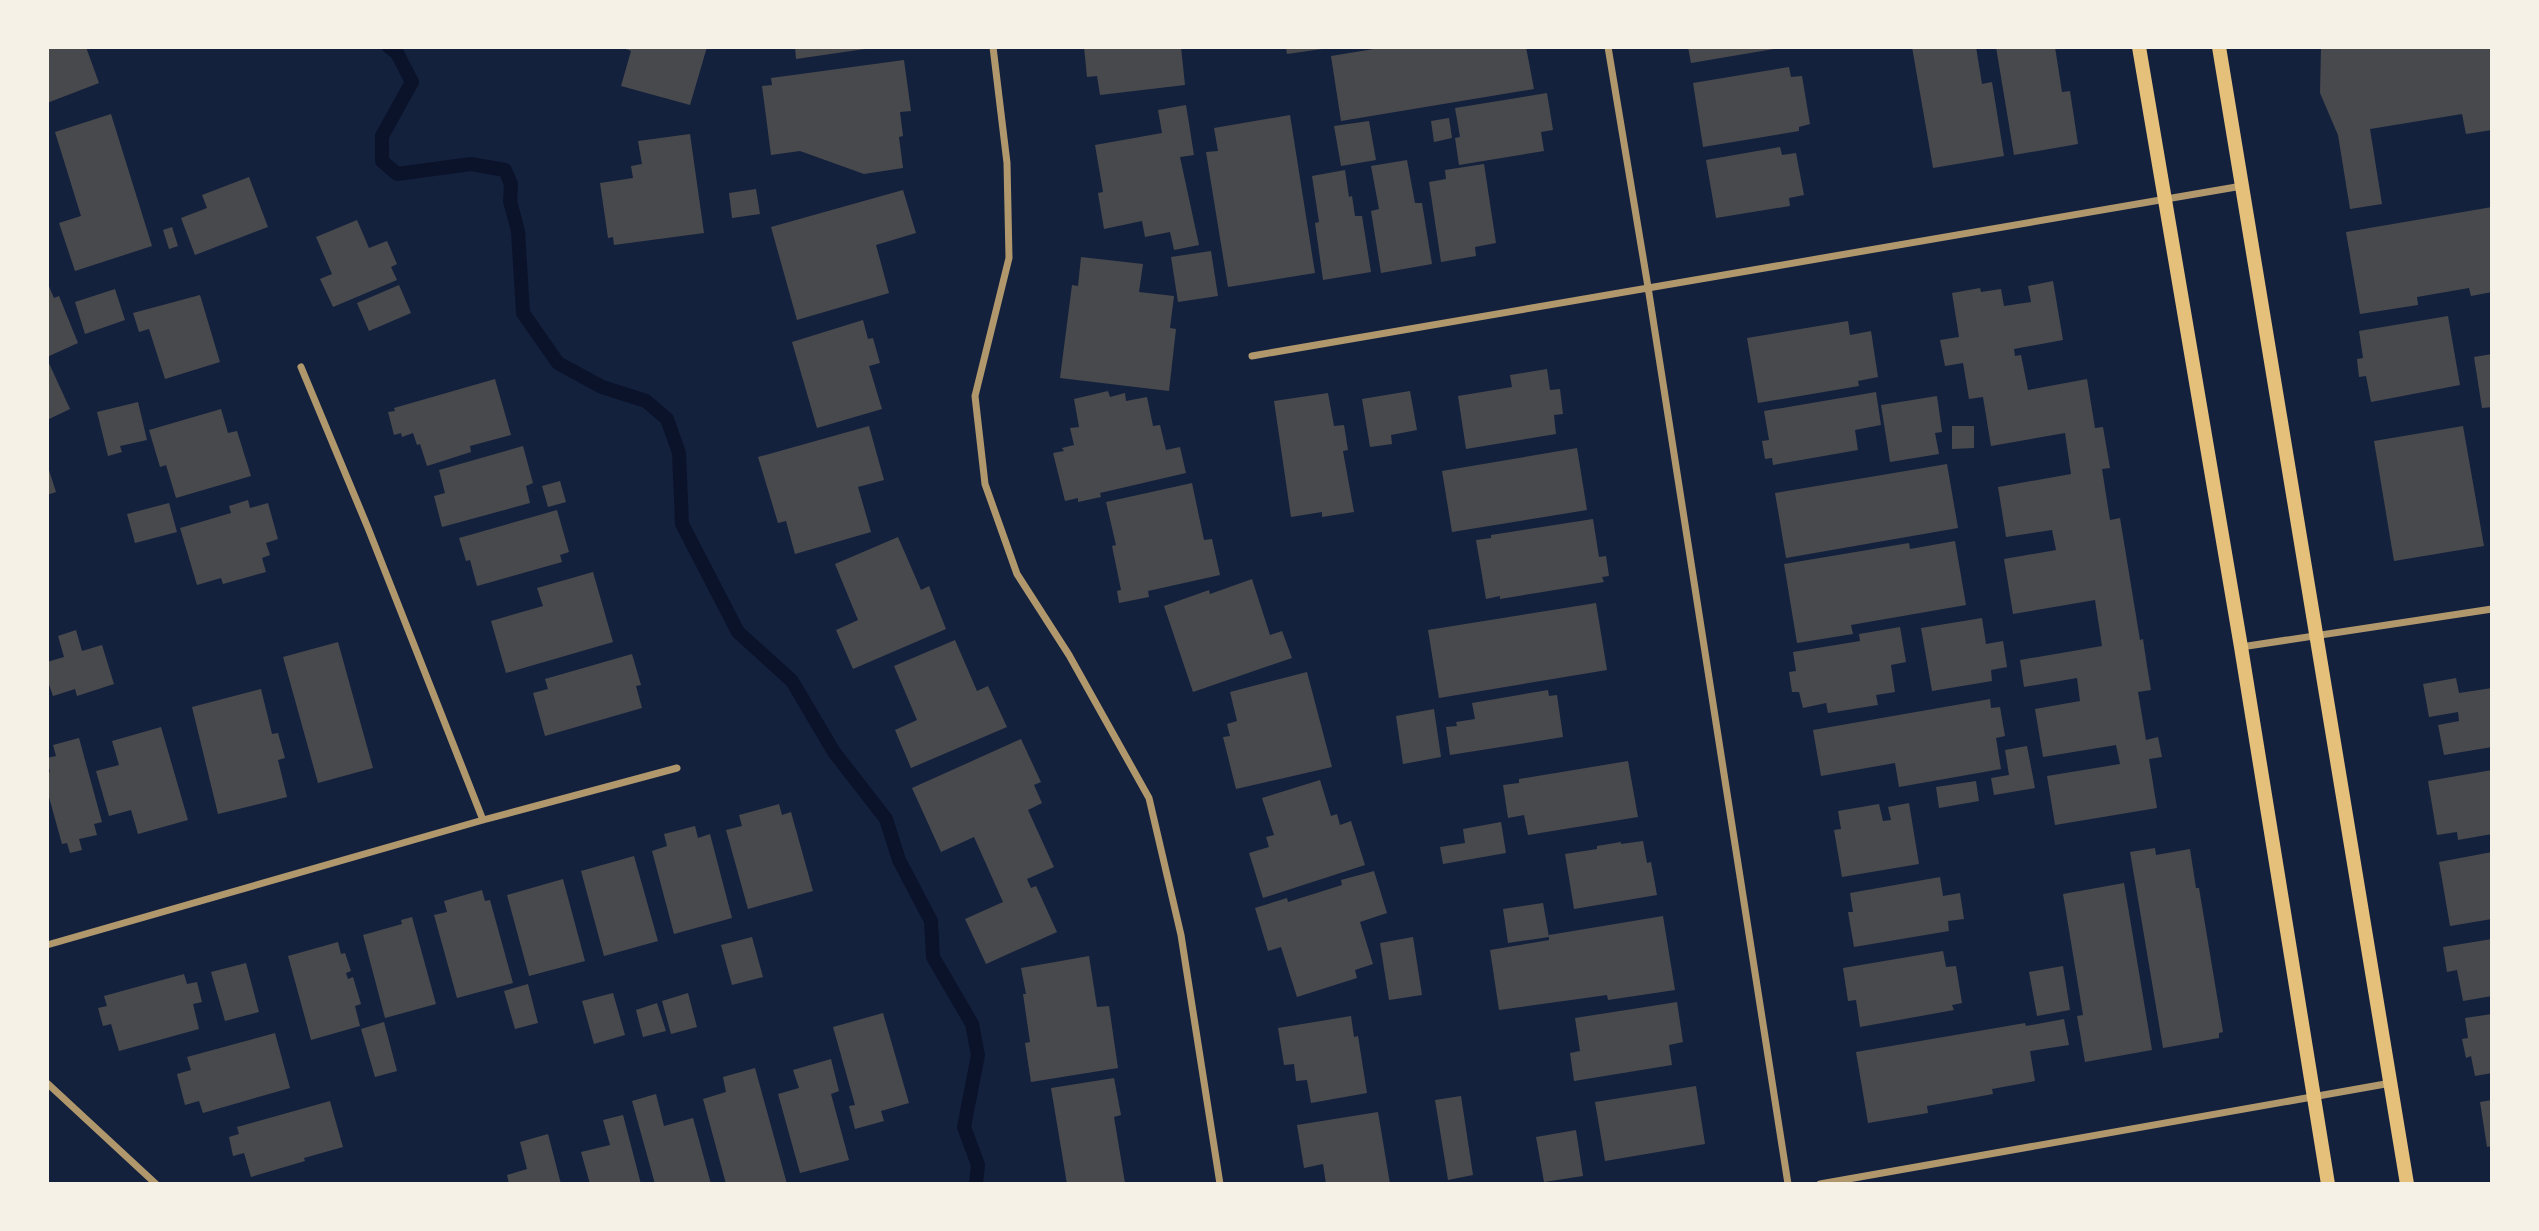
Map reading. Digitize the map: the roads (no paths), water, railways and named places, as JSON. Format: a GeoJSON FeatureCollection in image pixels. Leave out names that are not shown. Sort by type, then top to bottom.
{"type":"FeatureCollection","features":[{"type":"Feature","properties":{"kind":"main road"},"geometry":{"type":"LineString","coordinates":[[2139,47],[2241,647],[2328,1184]]}},
{"type":"Feature","properties":{"kind":"main road"},"geometry":{"type":"LineString","coordinates":[[2219,47],[2407,1184]]}},
{"type":"Feature","properties":{"kind":"street"},"geometry":{"type":"LineString","coordinates":[[993,47],[1007,163],[1009,258],[975,396],[985,484],[1017,574],[1069,655],[1149,798],[1181,935],[1220,1184]]}},
{"type":"Feature","properties":{"kind":"street"},"geometry":{"type":"LineString","coordinates":[[1608,47],[1788,1184]]}},
{"type":"Feature","properties":{"kind":"street"},"geometry":{"type":"LineString","coordinates":[[1252,356],[2242,186]]}},
{"type":"Feature","properties":{"kind":"street"},"geometry":{"type":"LineString","coordinates":[[301,368],[368,528],[483,820]]}},
{"type":"Feature","properties":{"kind":"street"},"geometry":{"type":"LineString","coordinates":[[2241,647],[2492,609]]}},
{"type":"Feature","properties":{"kind":"street"},"geometry":{"type":"LineString","coordinates":[[47,945],[483,820],[677,768]]}},
{"type":"Feature","properties":{"kind":"street"},"geometry":{"type":"LineString","coordinates":[[47,1083],[156,1184]]}},
{"type":"Feature","properties":{"kind":"street"},"geometry":{"type":"LineString","coordinates":[[1819,1184],[2391,1083]]}},
{"type":"Feature","properties":{"kind":"waterway"},"geometry":{"type":"LineString","coordinates":[[389,47],[397,53],[412,82],[382,136],[382,161],[397,174],[471,164],[505,170],[511,184],[510,201],[518,231],[523,313],[558,363],[602,387],[646,401],[667,419],[679,453],[682,524],[738,632],[792,681],[834,752],[886,819],[899,860],[931,921],[933,957],[972,1024],[978,1055],[964,1127],[978,1165],[976,1184]]}}]}
